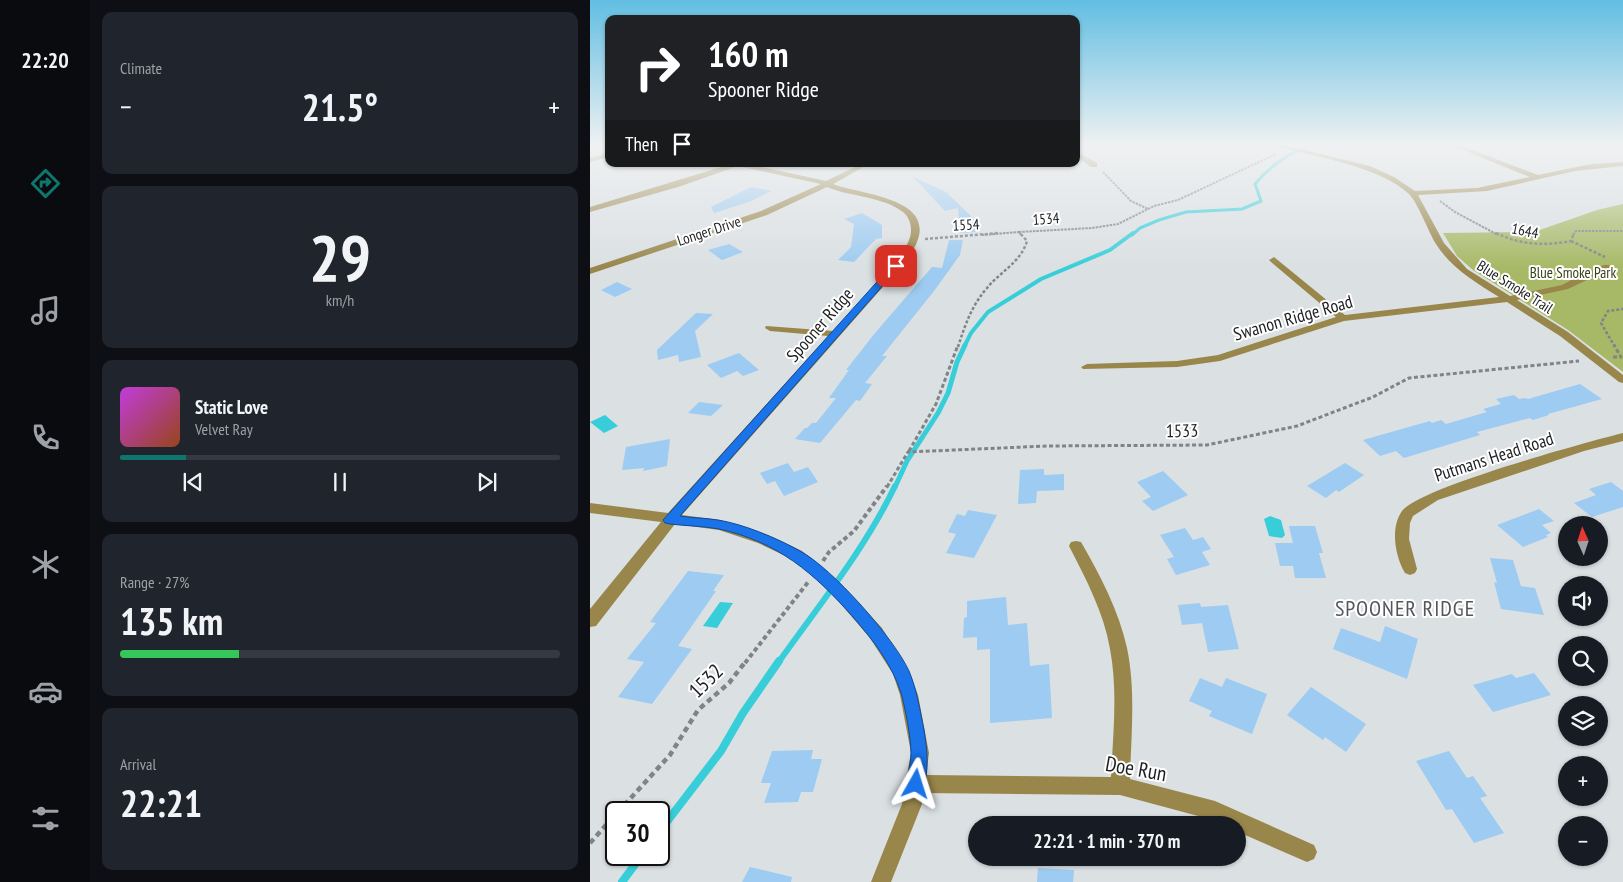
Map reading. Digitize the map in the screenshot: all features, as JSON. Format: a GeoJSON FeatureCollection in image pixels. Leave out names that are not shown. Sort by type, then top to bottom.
{"type":"FeatureCollection","features":[{"type":"Feature","properties":{"kind":"street"},"geometry":{"type":"LineString","coordinates":[[590,210],[667,186]]}},
{"type":"Feature","properties":{"kind":"street","name":"Longer Drive"},"geometry":{"type":"LineString","coordinates":[[590,271],[764,213],[823,186]]}},
{"type":"Feature","properties":{"kind":"street"},"geometry":{"type":"LineString","coordinates":[[831,186],[883,198],[901,207],[916,223],[915,240]]}},
{"type":"Feature","properties":{"kind":"street","name":"Blue Smoke Trail"},"geometry":{"type":"LineString","coordinates":[[1402,186],[1413,193],[1440,244],[1464,271],[1564,334],[1623,380]]}},
{"type":"Feature","properties":{"kind":"street"},"geometry":{"type":"LineString","coordinates":[[1413,193],[1500,186]]}},
{"type":"Feature","properties":{"kind":"street","name":"Spooner Ridge"},"geometry":{"type":"LineString","coordinates":[[590,621],[670,520],[901,261],[915,240]]}},
{"type":"Feature","properties":{"kind":"street"},"geometry":{"type":"LineString","coordinates":[[1274,260],[1343,318]]}},
{"type":"Feature","properties":{"kind":"street","name":"Swanon Ridge Road"},"geometry":{"type":"LineString","coordinates":[[1088,367],[1177,364],[1220,358],[1343,318],[1509,299],[1565,287],[1606,262]]}},
{"type":"Feature","properties":{"kind":"street"},"geometry":{"type":"LineString","coordinates":[[770,328],[836,334]]}},
{"type":"Feature","properties":{"kind":"street","name":"Putmans Head Road"},"geometry":{"type":"LineString","coordinates":[[1410,569],[1402,538],[1403,523],[1408,513],[1433,497],[1580,448],[1623,437]]}},
{"type":"Feature","properties":{"kind":"street"},"geometry":{"type":"LineString","coordinates":[[590,508],[627,512],[670,520],[720,525],[763,539],[797,555],[836,589],[876,633],[901,672],[909,695],[920,753],[912,804],[881,882]]}},
{"type":"Feature","properties":{"kind":"street"},"geometry":{"type":"LineString","coordinates":[[1076,546],[1099,592],[1116,638],[1120,663],[1122,700],[1120,786]]}},
{"type":"Feature","properties":{"kind":"street","name":"Doe Run"},"geometry":{"type":"LineString","coordinates":[[916,784],[1120,786],[1215,810],[1307,852]]}},
{"type":"Feature","properties":{"kind":"path"},"geometry":{"type":"LineString","coordinates":[[1116,186],[1131,201],[1148,209]]}},
{"type":"Feature","properties":{"kind":"path","name":"1534"},"geometry":{"type":"LineString","coordinates":[[1019,232],[1108,227],[1148,209],[1178,200],[1208,186]]}},
{"type":"Feature","properties":{"kind":"path","name":"1644"},"geometry":{"type":"LineString","coordinates":[[1437,192],[1442,195],[1439,200],[1446,207],[1505,238],[1523,244],[1543,246],[1571,241],[1576,231],[1623,231]]}},
{"type":"Feature","properties":{"kind":"path","name":"1534"},"geometry":{"type":"LineString","coordinates":[[908,452],[932,412],[950,373],[964,327],[975,304],[994,280],[1015,262],[1026,248],[1027,241],[1019,232]]}},
{"type":"Feature","properties":{"kind":"path","name":"1554"},"geometry":{"type":"LineString","coordinates":[[915,240],[1019,232]]}},
{"type":"Feature","properties":{"kind":"path"},"geometry":{"type":"LineString","coordinates":[[1571,241],[1606,262]]}},
{"type":"Feature","properties":{"kind":"path","name":"1533"},"geometry":{"type":"LineString","coordinates":[[908,452],[1046,446],[1207,444],[1262,434],[1316,419],[1374,397],[1409,378],[1621,357],[1601,322],[1608,311],[1623,309]]}},
{"type":"Feature","properties":{"kind":"path"},"geometry":{"type":"LineString","coordinates":[[816,572],[829,552],[854,531],[891,480],[908,452]]}},
{"type":"Feature","properties":{"kind":"path","name":"1532"},"geometry":{"type":"LineString","coordinates":[[628,801],[670,755],[698,710],[729,683],[816,572]]}},
{"type":"Feature","properties":{"kind":"path","name":"1532"},"geometry":{"type":"LineString","coordinates":[[590,844],[605,827]]}},
{"type":"Feature","properties":{"kind":"green space","name":"Blue Smoke Park"},"geometry":{"type":"Polygon","coordinates":[[[1623,204],[1623,372],[1568,330],[1473,270],[1457,256],[1443,233],[1534,232],[1597,210],[1623,204]]]}},
{"type":"Feature","properties":{"kind":"water"},"geometry":{"type":"Polygon","coordinates":[[[605,415],[618,426],[604,433],[590,422],[605,415]]]}},
{"type":"Feature","properties":{"kind":"water"},"geometry":{"type":"Polygon","coordinates":[[[1270,516],[1281,520],[1285,535],[1282,538],[1269,536],[1264,519],[1270,516]]]}},
{"type":"Feature","properties":{"kind":"water"},"geometry":{"type":"Polygon","coordinates":[[[720,602],[733,603],[717,628],[703,626],[720,602]]]}},
{"type":"Feature","properties":{"kind":"building"},"geometry":{"type":"Polygon","coordinates":[[[922,186],[933,186],[946,192],[974,219],[976,232],[960,233],[958,208],[945,211],[922,186]]]}},
{"type":"Feature","properties":{"kind":"building"},"geometry":{"type":"Polygon","coordinates":[[[751,187],[772,191],[749,202],[714,213],[711,207],[751,187]]]}},
{"type":"Feature","properties":{"kind":"building"},"geometry":{"type":"Polygon","coordinates":[[[862,213],[882,225],[882,238],[876,239],[854,262],[838,260],[851,247],[854,224],[844,219],[862,213]]]}},
{"type":"Feature","properties":{"kind":"building"},"geometry":{"type":"Polygon","coordinates":[[[949,240],[963,240],[960,255],[882,356],[887,356],[865,383],[872,384],[860,401],[856,400],[820,443],[795,439],[805,428],[812,423],[816,423],[836,398],[829,398],[849,370],[846,370],[875,333],[932,267],[942,268],[949,240]]]}},
{"type":"Feature","properties":{"kind":"building"},"geometry":{"type":"Polygon","coordinates":[[[729,244],[743,252],[722,260],[708,250],[729,244]]]}},
{"type":"Feature","properties":{"kind":"building"},"geometry":{"type":"Polygon","coordinates":[[[617,282],[632,289],[615,297],[601,290],[617,282]]]}},
{"type":"Feature","properties":{"kind":"building"},"geometry":{"type":"Polygon","coordinates":[[[696,313],[713,314],[695,331],[701,357],[679,362],[678,355],[658,360],[657,350],[696,313]]]}},
{"type":"Feature","properties":{"kind":"building"},"geometry":{"type":"Polygon","coordinates":[[[739,353],[759,370],[743,376],[737,371],[721,378],[707,365],[739,353]]]}},
{"type":"Feature","properties":{"kind":"building"},"geometry":{"type":"Polygon","coordinates":[[[1580,384],[1602,399],[1533,420],[1530,418],[1477,432],[1480,435],[1404,458],[1396,451],[1380,456],[1363,440],[1430,421],[1432,423],[1441,420],[1446,424],[1487,412],[1483,409],[1501,404],[1496,399],[1514,395],[1519,399],[1528,399],[1580,384]]]}},
{"type":"Feature","properties":{"kind":"building"},"geometry":{"type":"Polygon","coordinates":[[[699,402],[723,405],[711,416],[688,413],[699,402]]]}},
{"type":"Feature","properties":{"kind":"building"},"geometry":{"type":"Polygon","coordinates":[[[670,439],[667,466],[643,471],[644,468],[622,470],[626,447],[670,439]]]}},
{"type":"Feature","properties":{"kind":"building"},"geometry":{"type":"Polygon","coordinates":[[[788,463],[794,472],[808,467],[818,482],[784,496],[775,481],[767,484],[760,473],[788,463]]]}},
{"type":"Feature","properties":{"kind":"building"},"geometry":{"type":"Polygon","coordinates":[[[1345,463],[1364,475],[1339,492],[1336,490],[1326,498],[1307,486],[1345,463]]]}},
{"type":"Feature","properties":{"kind":"building"},"geometry":{"type":"Polygon","coordinates":[[[1044,469],[1044,475],[1064,474],[1064,490],[1037,491],[1036,503],[1018,504],[1020,470],[1044,469]]]}},
{"type":"Feature","properties":{"kind":"building"},"geometry":{"type":"Polygon","coordinates":[[[1163,471],[1188,495],[1153,511],[1142,501],[1151,497],[1137,482],[1163,471]]]}},
{"type":"Feature","properties":{"kind":"building"},"geometry":{"type":"Polygon","coordinates":[[[1611,482],[1623,491],[1623,507],[1591,516],[1574,503],[1596,495],[1589,489],[1611,482]]]}},
{"type":"Feature","properties":{"kind":"building"},"geometry":{"type":"Polygon","coordinates":[[[1539,509],[1554,521],[1542,525],[1551,533],[1546,535],[1548,537],[1523,547],[1497,525],[1539,509]]]}},
{"type":"Feature","properties":{"kind":"building"},"geometry":{"type":"Polygon","coordinates":[[[968,510],[997,515],[974,558],[946,553],[956,534],[948,532],[957,514],[965,516],[968,510]]]}},
{"type":"Feature","properties":{"kind":"building"},"geometry":{"type":"Polygon","coordinates":[[[1289,526],[1315,526],[1323,553],[1319,553],[1326,578],[1295,578],[1293,566],[1280,566],[1275,543],[1293,543],[1289,526]]]}},
{"type":"Feature","properties":{"kind":"building"},"geometry":{"type":"Polygon","coordinates":[[[1185,528],[1193,540],[1203,537],[1211,549],[1202,552],[1210,565],[1176,575],[1167,559],[1174,557],[1160,535],[1185,528]]]}},
{"type":"Feature","properties":{"kind":"building"},"geometry":{"type":"Polygon","coordinates":[[[1490,558],[1513,560],[1521,586],[1535,588],[1544,615],[1501,609],[1494,582],[1497,583],[1490,558]]]}},
{"type":"Feature","properties":{"kind":"building"},"geometry":{"type":"Polygon","coordinates":[[[688,571],[724,575],[713,591],[716,591],[678,646],[692,649],[652,704],[618,697],[644,662],[627,659],[656,623],[650,622],[688,571]]]}},
{"type":"Feature","properties":{"kind":"building"},"geometry":{"type":"Polygon","coordinates":[[[1006,597],[1008,625],[1027,623],[1030,666],[1049,664],[1052,718],[990,723],[990,649],[977,650],[977,637],[963,638],[964,618],[967,617],[967,601],[1006,597]]]}},
{"type":"Feature","properties":{"kind":"building"},"geometry":{"type":"Polygon","coordinates":[[[1200,603],[1201,607],[1228,605],[1239,649],[1208,652],[1202,623],[1182,625],[1178,605],[1200,603]]]}},
{"type":"Feature","properties":{"kind":"building"},"geometry":{"type":"Polygon","coordinates":[[[1385,626],[1418,639],[1407,679],[1333,649],[1341,628],[1380,642],[1385,626]]]}},
{"type":"Feature","properties":{"kind":"building"},"geometry":{"type":"Polygon","coordinates":[[[1534,673],[1551,695],[1493,712],[1473,685],[1512,674],[1516,678],[1534,673]]]}},
{"type":"Feature","properties":{"kind":"building"},"geometry":{"type":"Polygon","coordinates":[[[1200,678],[1222,687],[1226,678],[1267,694],[1252,734],[1209,716],[1212,711],[1189,701],[1200,678]]]}},
{"type":"Feature","properties":{"kind":"building"},"geometry":{"type":"Polygon","coordinates":[[[1311,687],[1366,724],[1346,752],[1325,737],[1323,740],[1287,715],[1311,687]]]}},
{"type":"Feature","properties":{"kind":"building"},"geometry":{"type":"Polygon","coordinates":[[[813,750],[811,759],[822,759],[813,792],[801,792],[798,802],[764,803],[771,783],[761,783],[772,751],[813,750]]]}},
{"type":"Feature","properties":{"kind":"building"},"geometry":{"type":"Polygon","coordinates":[[[1449,751],[1467,778],[1473,776],[1487,796],[1480,798],[1504,833],[1474,843],[1452,809],[1446,810],[1416,761],[1449,751]]]}},
{"type":"Feature","properties":{"kind":"building"},"geometry":{"type":"Polygon","coordinates":[[[750,867],[792,877],[791,882],[742,882],[750,867]]]}},
{"type":"Feature","properties":{"kind":"building"},"geometry":{"type":"Polygon","coordinates":[[[1038,868],[1074,870],[1073,882],[1037,882],[1038,868]]]}},
{"type":"Feature","properties":{"kind":"waterway"},"geometry":{"type":"LineString","coordinates":[[1132,235],[1140,228],[1186,212],[1242,209],[1261,201],[1256,186]]}},
{"type":"Feature","properties":{"kind":"waterway"},"geometry":{"type":"LineString","coordinates":[[965,345],[971,333],[988,312],[1041,279],[1110,250],[1133,233]]}},
{"type":"Feature","properties":{"kind":"waterway"},"geometry":{"type":"LineString","coordinates":[[895,487],[907,461],[938,413],[948,393],[957,362],[965,345]]}},
{"type":"Feature","properties":{"kind":"waterway"},"geometry":{"type":"LineString","coordinates":[[778,663],[856,554],[895,486]]}},
{"type":"Feature","properties":{"kind":"waterway"},"geometry":{"type":"LineString","coordinates":[[670,818],[721,751],[743,713],[779,661]]}},
{"type":"Feature","properties":{"kind":"waterway"},"geometry":{"type":"LineString","coordinates":[[622,882],[634,866]]}},
{"type":"Feature","properties":{"kind":"district","name":"SPOONER RIDGE"},"geometry":{"type":"Point","coordinates":[1405,608]}},
{"type":"Feature","properties":{"kind":"route"},"geometry":{"type":"LineString","coordinates":[[896,266],[670,520],[720,525],[763,539],[797,555],[832,584],[876,633],[901,672],[909,695],[920,753],[916,784]]}}]}
